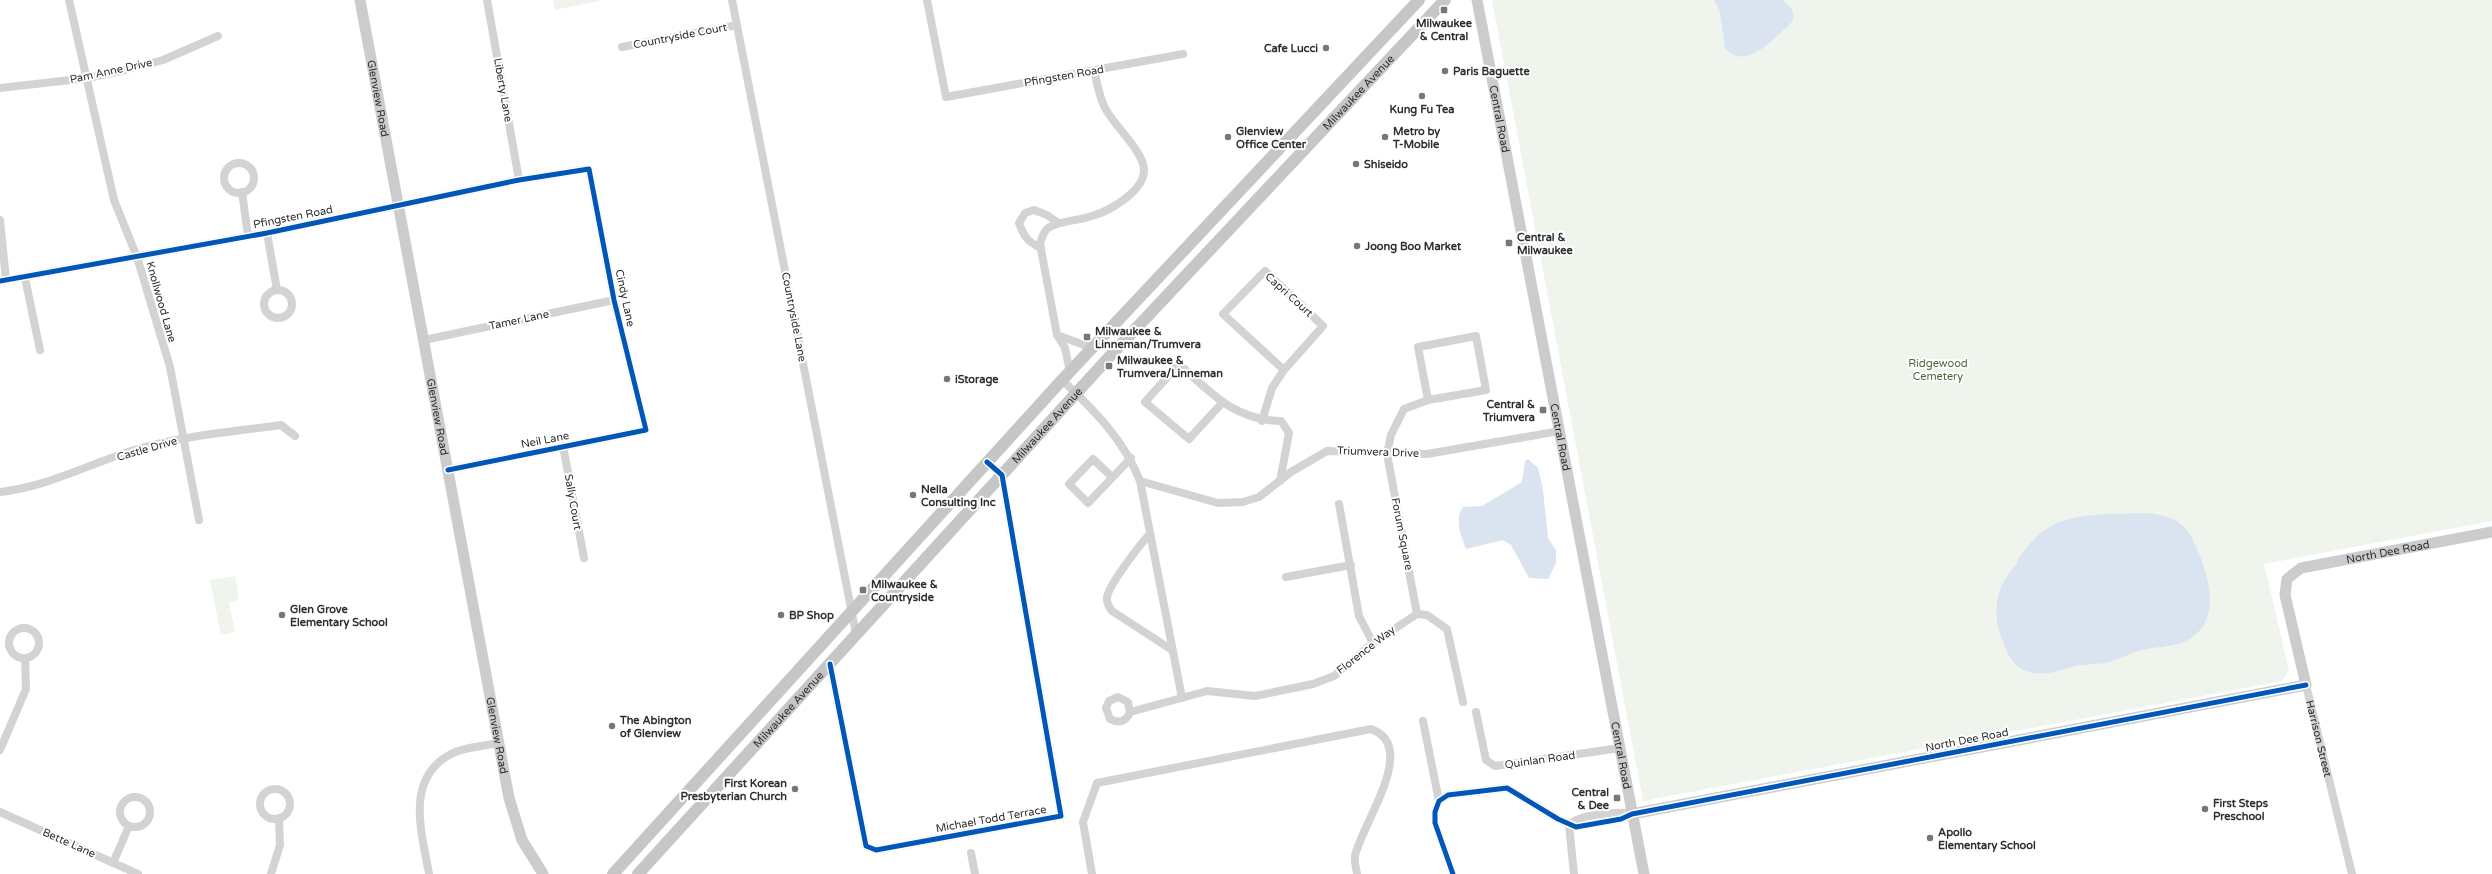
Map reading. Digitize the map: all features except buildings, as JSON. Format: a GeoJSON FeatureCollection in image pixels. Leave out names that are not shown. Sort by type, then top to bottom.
{"type":"FeatureCollection","features":[{"type":"Feature","properties":{"kind":"main road","name":"Glenview Road"},"geometry":{"type":"LineString","coordinates":[[360,0],[509,798],[522,840],[543,874]]}},
{"type":"Feature","properties":{"kind":"main road","name":"Milwaukee Avenue"},"geometry":{"type":"LineString","coordinates":[[613,874],[1066,376],[1419,0]]}},
{"type":"Feature","properties":{"kind":"main road","name":"Milwaukee Avenue"},"geometry":{"type":"LineString","coordinates":[[638,874],[1077,393],[1445,0]]}},
{"type":"Feature","properties":{"kind":"main road","name":"Central Road"},"geometry":{"type":"LineString","coordinates":[[1477,0],[1644,874]]}},
{"type":"Feature","properties":{"kind":"main road"},"geometry":{"type":"LineString","coordinates":[[1305,148],[1302,138],[1304,130],[1343,89],[1350,74]]}},
{"type":"Feature","properties":{"kind":"main road","name":"North Dee Road"},"geometry":{"type":"LineString","coordinates":[[2287,580],[2301,568],[2492,532]]}},
{"type":"Feature","properties":{"kind":"main road","name":"Harrison Street"},"geometry":{"type":"LineString","coordinates":[[2287,580],[2285,595],[2306,685]]}},
{"type":"Feature","properties":{"kind":"main road","name":"North Dee Road"},"geometry":{"type":"LineString","coordinates":[[1632,814],[2306,685]]}},
{"type":"Feature","properties":{"kind":"street","name":"Knollwood Lane"},"geometry":{"type":"LineString","coordinates":[[69,0],[88,78],[114,200],[138,257],[170,367],[185,438],[199,520]]}},
{"type":"Feature","properties":{"kind":"street","name":"Liberty Lane"},"geometry":{"type":"LineString","coordinates":[[487,0],[519,180]]}},
{"type":"Feature","properties":{"kind":"street","name":"Countryside Lane"},"geometry":{"type":"LineString","coordinates":[[732,0],[856,634]]}},
{"type":"Feature","properties":{"kind":"street","name":"Pfingsten Road"},"geometry":{"type":"LineString","coordinates":[[927,0],[946,97],[1183,54]]}},
{"type":"Feature","properties":{"kind":"street","name":"Countryside Court"},"geometry":{"type":"LineString","coordinates":[[622,47],[737,25]]}},
{"type":"Feature","properties":{"kind":"street","name":"Pam Anne Drive"},"geometry":{"type":"LineString","coordinates":[[0,88],[88,78],[163,60],[218,36]]}},
{"type":"Feature","properties":{"kind":"street"},"geometry":{"type":"LineString","coordinates":[[1094,71],[1104,106],[1140,158],[1144,169],[1143,181],[1130,194],[1103,212],[1058,223],[1047,228],[1042,235],[1041,248],[1057,335],[1065,348],[1066,376],[1077,393],[1108,427],[1131,458],[1140,481],[1182,698],[1130,712]]}},
{"type":"Feature","properties":{"kind":"street","name":"Pfingsten Road"},"geometry":{"type":"LineString","coordinates":[[3,281],[267,233],[519,180],[589,170]]}},
{"type":"Feature","properties":{"kind":"street","name":"Cindy Lane"},"geometry":{"type":"LineString","coordinates":[[589,170],[614,300],[646,430]]}},
{"type":"Feature","properties":{"kind":"street"},"geometry":{"type":"LineString","coordinates":[[242,192],[248,236]]}},
{"type":"Feature","properties":{"kind":"street"},"geometry":{"type":"LineString","coordinates":[[1041,248],[1029,243],[1022,234],[1019,223],[1025,214],[1034,210],[1047,215],[1058,223]]}},
{"type":"Feature","properties":{"kind":"street"},"geometry":{"type":"LineString","coordinates":[[0,220],[3,281]]}},
{"type":"Feature","properties":{"kind":"street","name":"Pfingsten Road"},"geometry":{"type":"LineString","coordinates":[[267,233],[277,290]]}},
{"type":"Feature","properties":{"kind":"street","name":"Capri Court"},"geometry":{"type":"LineString","coordinates":[[1262,420],[1272,388],[1284,370],[1323,326],[1265,271],[1223,314],[1284,370]]}},
{"type":"Feature","properties":{"kind":"street"},"geometry":{"type":"LineString","coordinates":[[25,278],[40,350]]}},
{"type":"Feature","properties":{"kind":"street","name":"Tamer Lane"},"geometry":{"type":"LineString","coordinates":[[424,340],[614,300]]}},
{"type":"Feature","properties":{"kind":"street"},"geometry":{"type":"LineString","coordinates":[[1057,335],[1092,348]]}},
{"type":"Feature","properties":{"kind":"street"},"geometry":{"type":"LineString","coordinates":[[1387,454],[1391,435],[1404,409],[1428,400],[1486,390],[1476,336],[1418,347],[1428,400]]}},
{"type":"Feature","properties":{"kind":"street"},"geometry":{"type":"LineString","coordinates":[[1222,403],[1189,439],[1145,402],[1179,364],[1222,403],[1241,413],[1262,420],[1281,421],[1289,433],[1280,481]]}},
{"type":"Feature","properties":{"kind":"street","name":"Castle Drive"},"geometry":{"type":"LineString","coordinates":[[0,492],[18,490],[56,479],[131,451],[185,438],[281,425],[295,436]]}},
{"type":"Feature","properties":{"kind":"street","name":"Neil Lane"},"geometry":{"type":"LineString","coordinates":[[448,470],[646,430]]}},
{"type":"Feature","properties":{"kind":"street","name":"Triumvera Drive"},"geometry":{"type":"LineString","coordinates":[[1140,481],[1218,503],[1242,502],[1253,499],[1327,450],[1387,454],[1427,454],[1560,431]]}},
{"type":"Feature","properties":{"kind":"street","name":"Sally Court"},"geometry":{"type":"LineString","coordinates":[[563,446],[584,558]]}},
{"type":"Feature","properties":{"kind":"street","name":"Forum Square"},"geometry":{"type":"LineString","coordinates":[[1387,454],[1417,614]]}},
{"type":"Feature","properties":{"kind":"street"},"geometry":{"type":"LineString","coordinates":[[1112,477],[1093,459],[1069,484],[1088,503],[1131,458]]}},
{"type":"Feature","properties":{"kind":"street"},"geometry":{"type":"LineString","coordinates":[[988,462],[1002,475]]}},
{"type":"Feature","properties":{"kind":"street","name":"Michael Todd Terrace"},"geometry":{"type":"LineString","coordinates":[[830,664],[866,846],[876,850],[1061,816],[1002,475]]}},
{"type":"Feature","properties":{"kind":"street"},"geometry":{"type":"LineString","coordinates":[[1339,504],[1359,616],[1374,643]]}},
{"type":"Feature","properties":{"kind":"street"},"geometry":{"type":"LineString","coordinates":[[1150,534],[1130,558],[1107,596],[1107,604],[1112,612],[1172,650]]}},
{"type":"Feature","properties":{"kind":"street"},"geometry":{"type":"LineString","coordinates":[[1286,577],[1351,565]]}},
{"type":"Feature","properties":{"kind":"street"},"geometry":{"type":"LineString","coordinates":[[1417,614],[1427,615],[1447,629],[1462,702]]}},
{"type":"Feature","properties":{"kind":"street","name":"Florence Way"},"geometry":{"type":"LineString","coordinates":[[1182,698],[1207,691],[1255,696],[1312,684],[1334,676],[1374,643],[1417,614]]}},
{"type":"Feature","properties":{"kind":"street"},"geometry":{"type":"LineString","coordinates":[[0,750],[26,689],[25,658]]}},
{"type":"Feature","properties":{"kind":"street","name":"Harrison Street"},"geometry":{"type":"LineString","coordinates":[[2306,685],[2352,874]]}},
{"type":"Feature","properties":{"kind":"street","name":"Quinlan Road"},"geometry":{"type":"LineString","coordinates":[[1476,712],[1486,760],[1495,766],[1620,748]]}},
{"type":"Feature","properties":{"kind":"street"},"geometry":{"type":"LineString","coordinates":[[1423,721],[1441,799],[1435,812],[1435,823],[1453,874]]}},
{"type":"Feature","properties":{"kind":"street"},"geometry":{"type":"LineString","coordinates":[[1092,874],[1083,822],[1097,783],[1371,729],[1381,732],[1388,741],[1390,756],[1388,777],[1355,856],[1357,874]]}},
{"type":"Feature","properties":{"kind":"street"},"geometry":{"type":"LineString","coordinates":[[429,874],[418,813],[418,800],[431,769],[451,754],[499,743]]}},
{"type":"Feature","properties":{"kind":"street"},"geometry":{"type":"LineString","coordinates":[[1441,799],[1507,788],[1569,825],[1576,827],[1621,819],[1632,814]]}},
{"type":"Feature","properties":{"kind":"street","name":"Bette Lane"},"geometry":{"type":"LineString","coordinates":[[0,812],[138,874]]}},
{"type":"Feature","properties":{"kind":"street"},"geometry":{"type":"LineString","coordinates":[[271,874],[280,845],[279,818]]}},
{"type":"Feature","properties":{"kind":"street"},"geometry":{"type":"LineString","coordinates":[[1569,825],[1574,874]]}},
{"type":"Feature","properties":{"kind":"street"},"geometry":{"type":"LineString","coordinates":[[113,863],[128,826]]}},
{"type":"Feature","properties":{"kind":"street"},"geometry":{"type":"LineString","coordinates":[[971,853],[975,874]]}},
{"type":"Feature","properties":{"kind":"green space"},"geometry":{"type":"Polygon","coordinates":[[[553,0],[604,0],[555,10],[553,0]]]}},
{"type":"Feature","properties":{"kind":"green space","name":"Ridgewood Cemetery"},"geometry":{"type":"Polygon","coordinates":[[[1492,0],[2492,0],[2492,521],[2264,564],[2289,670],[2282,681],[1643,801],[1492,0]]]}},
{"type":"Feature","properties":{"kind":"green space"},"geometry":{"type":"Polygon","coordinates":[[[235,576],[239,600],[229,602],[235,632],[221,635],[210,580],[235,576]]]}},
{"type":"Feature","properties":{"kind":"shaded area"},"geometry":{"type":"Polygon","coordinates":[[[1714,0],[1783,0],[1793,12],[1792,22],[1760,50],[1742,56],[1733,55],[1725,48],[1720,12],[1714,0]]]}},
{"type":"Feature","properties":{"kind":"shaded area"},"geometry":{"type":"Polygon","coordinates":[[[1528,459],[1538,468],[1543,490],[1548,538],[1556,550],[1556,563],[1548,579],[1529,578],[1511,545],[1503,540],[1466,549],[1459,528],[1459,517],[1463,507],[1482,506],[1522,482],[1525,461],[1528,459]]]}},
{"type":"Feature","properties":{"kind":"shaded area"},"geometry":{"type":"Polygon","coordinates":[[[2148,513],[2176,520],[2187,530],[2196,546],[2208,581],[2210,593],[2210,606],[2202,627],[2194,636],[2181,643],[2142,650],[2109,662],[2075,666],[2044,674],[2026,671],[2019,667],[2013,661],[2003,642],[1997,623],[1996,608],[2003,583],[2027,547],[2048,528],[2070,519],[2104,514],[2148,513]]]}},
{"type":"Feature","properties":{"kind":"cycle path"},"geometry":{"type":"LineString","coordinates":[[0,281],[267,233],[519,180],[589,169],[614,300],[646,430],[448,470]]}},
{"type":"Feature","properties":{"kind":"cycle path"},"geometry":{"type":"LineString","coordinates":[[830,664],[866,846],[876,850],[1061,816],[1002,475],[987,462]]}},
{"type":"Feature","properties":{"kind":"cycle path"},"geometry":{"type":"LineString","coordinates":[[1453,874],[1435,823],[1435,812],[1439,801],[1448,795],[1507,788],[1558,819],[1576,827],[1621,819],[1632,814],[2306,685]]}},
{"type":"Feature","properties":{"kind":"place","name":"Milwaukee & Central"},"geometry":{"type":"Point","coordinates":[1444,10]}},
{"type":"Feature","properties":{"kind":"place","name":"Cafe Lucci"},"geometry":{"type":"Point","coordinates":[1326,48]}},
{"type":"Feature","properties":{"kind":"place","name":"Paris Baguette"},"geometry":{"type":"Point","coordinates":[1445,71]}},
{"type":"Feature","properties":{"kind":"place","name":"Kung Fu Tea"},"geometry":{"type":"Point","coordinates":[1422,96]}},
{"type":"Feature","properties":{"kind":"place","name":"Glenview Office Center"},"geometry":{"type":"Point","coordinates":[1228,137]}},
{"type":"Feature","properties":{"kind":"place","name":"Metro by T-Mobile"},"geometry":{"type":"Point","coordinates":[1385,137]}},
{"type":"Feature","properties":{"kind":"place","name":"Shiseido"},"geometry":{"type":"Point","coordinates":[1356,164]}},
{"type":"Feature","properties":{"kind":"place","name":"Central & Milwaukee"},"geometry":{"type":"Point","coordinates":[1509,243]}},
{"type":"Feature","properties":{"kind":"place","name":"Joong Boo Market"},"geometry":{"type":"Point","coordinates":[1357,246]}},
{"type":"Feature","properties":{"kind":"place","name":"Milwaukee & Linneman/Trumvera"},"geometry":{"type":"Point","coordinates":[1087,337]}},
{"type":"Feature","properties":{"kind":"place","name":"Milwaukee & Trumvera/Linneman"},"geometry":{"type":"Point","coordinates":[1109,366]}},
{"type":"Feature","properties":{"kind":"place","name":"iStorage"},"geometry":{"type":"Point","coordinates":[947,379]}},
{"type":"Feature","properties":{"kind":"place","name":"Central & Triumvera"},"geometry":{"type":"Point","coordinates":[1543,410]}},
{"type":"Feature","properties":{"kind":"place","name":"Nella Consulting Inc"},"geometry":{"type":"Point","coordinates":[913,495]}},
{"type":"Feature","properties":{"kind":"place","name":"Milwaukee & Countryside"},"geometry":{"type":"Point","coordinates":[863,590]}},
{"type":"Feature","properties":{"kind":"place","name":"Glen Grove Elementary School"},"geometry":{"type":"Point","coordinates":[282,615]}},
{"type":"Feature","properties":{"kind":"place","name":"BP Shop"},"geometry":{"type":"Point","coordinates":[781,615]}},
{"type":"Feature","properties":{"kind":"place","name":"The Abington of Glenview"},"geometry":{"type":"Point","coordinates":[612,726]}},
{"type":"Feature","properties":{"kind":"place","name":"First Korean Presbyterian Church"},"geometry":{"type":"Point","coordinates":[795,789]}},
{"type":"Feature","properties":{"kind":"place","name":"Central & Dee"},"geometry":{"type":"Point","coordinates":[1617,798]}},
{"type":"Feature","properties":{"kind":"place","name":"First Steps Preschool"},"geometry":{"type":"Point","coordinates":[2205,809]}},
{"type":"Feature","properties":{"kind":"place","name":"Apollo Elementary School"},"geometry":{"type":"Point","coordinates":[1930,838]}}]}
